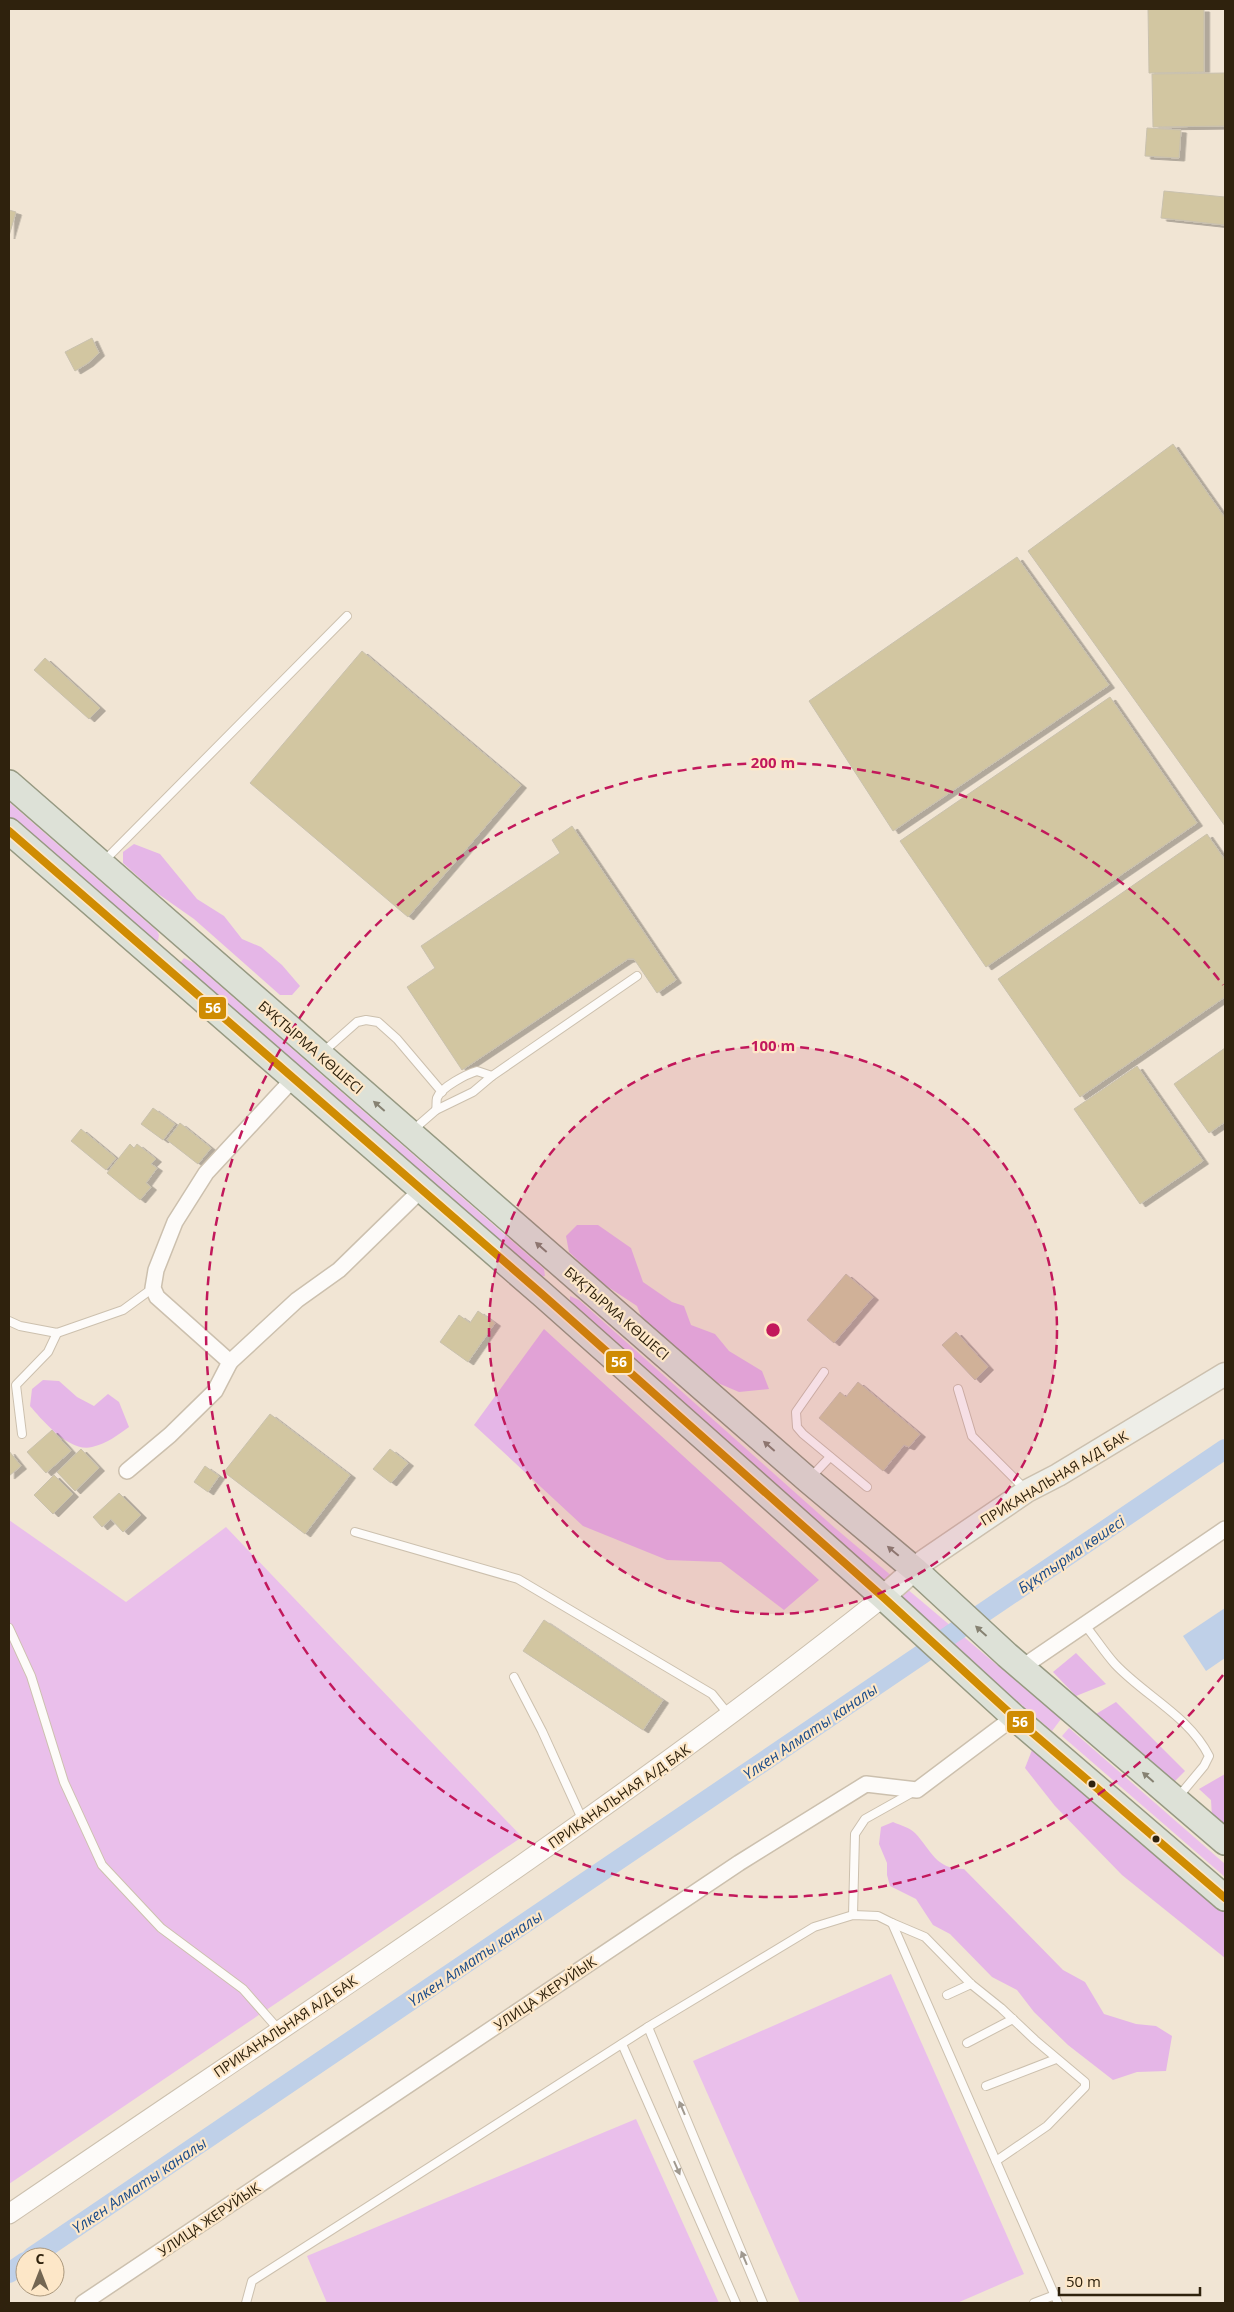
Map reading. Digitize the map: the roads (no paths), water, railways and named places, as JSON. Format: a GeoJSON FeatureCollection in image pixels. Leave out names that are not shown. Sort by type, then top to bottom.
{"type":"FeatureCollection","features":[{"type":"Feature","properties":{"kind":"main road","name":"БҰҚТЫРМА КӨШЕСІ"},"geometry":{"type":"LineString","coordinates":[[9,784],[808,1480],[914,1569],[1014,1662],[1225,1842]]}},
{"type":"Feature","properties":{"kind":"main road"},"geometry":{"type":"LineString","coordinates":[[9,830],[543,1296],[891,1604],[1014,1717],[1225,1898]]}},
{"type":"Feature","properties":{"kind":"main road"},"geometry":{"type":"LineString","coordinates":[[160,962],[185,937]]}},
{"type":"Feature","properties":{"kind":"main road"},"geometry":{"type":"LineString","coordinates":[[543,1296],[567,1270]]}},
{"type":"Feature","properties":{"kind":"main road","name":"ПРИКАНАЛЬНАЯ А/Д БАК"},"geometry":{"type":"LineString","coordinates":[[891,1604],[914,1569],[1027,1491],[1058,1476],[1225,1374]]}},
{"type":"Feature","properties":{"kind":"street"},"geometry":{"type":"LineString","coordinates":[[230,1362],[157,1297],[153,1288],[156,1270],[174,1222],[206,1174],[294,1078]]}},
{"type":"Feature","properties":{"kind":"street"},"geometry":{"type":"LineString","coordinates":[[127,1471],[170,1435],[215,1391],[230,1362],[297,1300],[339,1270],[421,1190]]}},
{"type":"Feature","properties":{"kind":"street"},"geometry":{"type":"LineString","coordinates":[[1014,1662],[1084,1624],[1225,1529]]}},
{"type":"Feature","properties":{"kind":"street","name":"ПРИКАНАЛЬНАЯ А/Д БАК"},"geometry":{"type":"LineString","coordinates":[[9,2214],[583,1822],[730,1716],[891,1604]]}},
{"type":"Feature","properties":{"kind":"street"},"geometry":{"type":"LineString","coordinates":[[917,1790],[1014,1717]]}},
{"type":"Feature","properties":{"kind":"street","name":"УЛИЦА ЖЕРУЙЫК"},"geometry":{"type":"LineString","coordinates":[[82,2303],[739,1863],[866,1784],[917,1790]]}},
{"type":"Feature","properties":{"kind":"lane"},"geometry":{"type":"LineString","coordinates":[[101,864],[347,616]]}},
{"type":"Feature","properties":{"kind":"lane"},"geometry":{"type":"LineString","coordinates":[[410,1133],[436,1110],[473,1092],[492,1076],[637,976]]}},
{"type":"Feature","properties":{"kind":"lane"},"geometry":{"type":"LineString","coordinates":[[320,1055],[357,1022],[366,1020],[378,1022],[397,1039],[442,1092]]}},
{"type":"Feature","properties":{"kind":"lane"},"geometry":{"type":"LineString","coordinates":[[436,1110],[437,1098],[442,1092],[463,1077],[477,1071],[492,1076]]}},
{"type":"Feature","properties":{"kind":"lane"},"geometry":{"type":"LineString","coordinates":[[9,1320],[20,1326],[57,1333],[123,1310],[153,1288]]}},
{"type":"Feature","properties":{"kind":"lane"},"geometry":{"type":"LineString","coordinates":[[22,1434],[16,1385],[48,1352],[57,1333]]}},
{"type":"Feature","properties":{"kind":"lane"},"geometry":{"type":"LineString","coordinates":[[824,1372],[796,1412],[797,1427],[867,1487]]}},
{"type":"Feature","properties":{"kind":"lane"},"geometry":{"type":"LineString","coordinates":[[958,1389],[972,1436],[1027,1491]]}},
{"type":"Feature","properties":{"kind":"lane"},"geometry":{"type":"LineString","coordinates":[[808,1480],[830,1457]]}},
{"type":"Feature","properties":{"kind":"lane"},"geometry":{"type":"LineString","coordinates":[[355,1532],[518,1580],[712,1694],[730,1716]]}},
{"type":"Feature","properties":{"kind":"lane"},"geometry":{"type":"LineString","coordinates":[[1084,1624],[1116,1664],[1186,1725],[1202,1743],[1208,1756],[1204,1766],[1175,1800]]}},
{"type":"Feature","properties":{"kind":"lane"},"geometry":{"type":"LineString","coordinates":[[9,1628],[31,1676],[64,1782],[102,1865],[161,1928],[243,1989],[279,2030]]}},
{"type":"Feature","properties":{"kind":"lane"},"geometry":{"type":"LineString","coordinates":[[514,1677],[542,1731],[583,1822]]}},
{"type":"Feature","properties":{"kind":"lane"},"geometry":{"type":"LineString","coordinates":[[853,1915],[855,1834],[865,1819],[917,1790]]}},
{"type":"Feature","properties":{"kind":"lane"},"geometry":{"type":"LineString","coordinates":[[246,2303],[252,2280],[648,2027],[814,1927],[853,1915],[878,1916],[925,1937],[971,1984],[1013,2019],[1056,2059],[1082,2079],[1085,2087],[1047,2126],[996,2161]]}},
{"type":"Feature","properties":{"kind":"lane"},"geometry":{"type":"LineString","coordinates":[[892,1923],[1058,2303]]}},
{"type":"Feature","properties":{"kind":"lane"},"geometry":{"type":"LineString","coordinates":[[948,1995],[971,1984]]}},
{"type":"Feature","properties":{"kind":"lane"},"geometry":{"type":"LineString","coordinates":[[967,2043],[1013,2019]]}},
{"type":"Feature","properties":{"kind":"lane"},"geometry":{"type":"LineString","coordinates":[[648,2027],[763,2303]]}},
{"type":"Feature","properties":{"kind":"lane"},"geometry":{"type":"LineString","coordinates":[[622,2044],[736,2303]]}},
{"type":"Feature","properties":{"kind":"lane"},"geometry":{"type":"LineString","coordinates":[[986,2086],[1056,2059]]}},
{"type":"Feature","properties":{"kind":"lane"},"geometry":{"type":"LineString","coordinates":[[1034,2303],[1055,2295]]}},
{"type":"Feature","properties":{"kind":"water"},"geometry":{"type":"Polygon","coordinates":[[[1225,1608],[1225,1658],[1206,1671],[1183,1636],[1225,1608]]]}},
{"type":"Feature","properties":{"kind":"waterway","name":"Үлкен Алматы каналы"},"geometry":{"type":"LineString","coordinates":[[47,2247],[1225,1449]]}},
{"type":"Feature","properties":{"kind":"waterway","name":"Үлкен Алматы каналы"},"geometry":{"type":"LineString","coordinates":[[9,2273],[15,2269]]}},
{"type":"Feature","properties":{"kind":"water label","name":"Бұқтырма көшесі"},"geometry":{"type":"Point","coordinates":[1071,1554]}}]}
